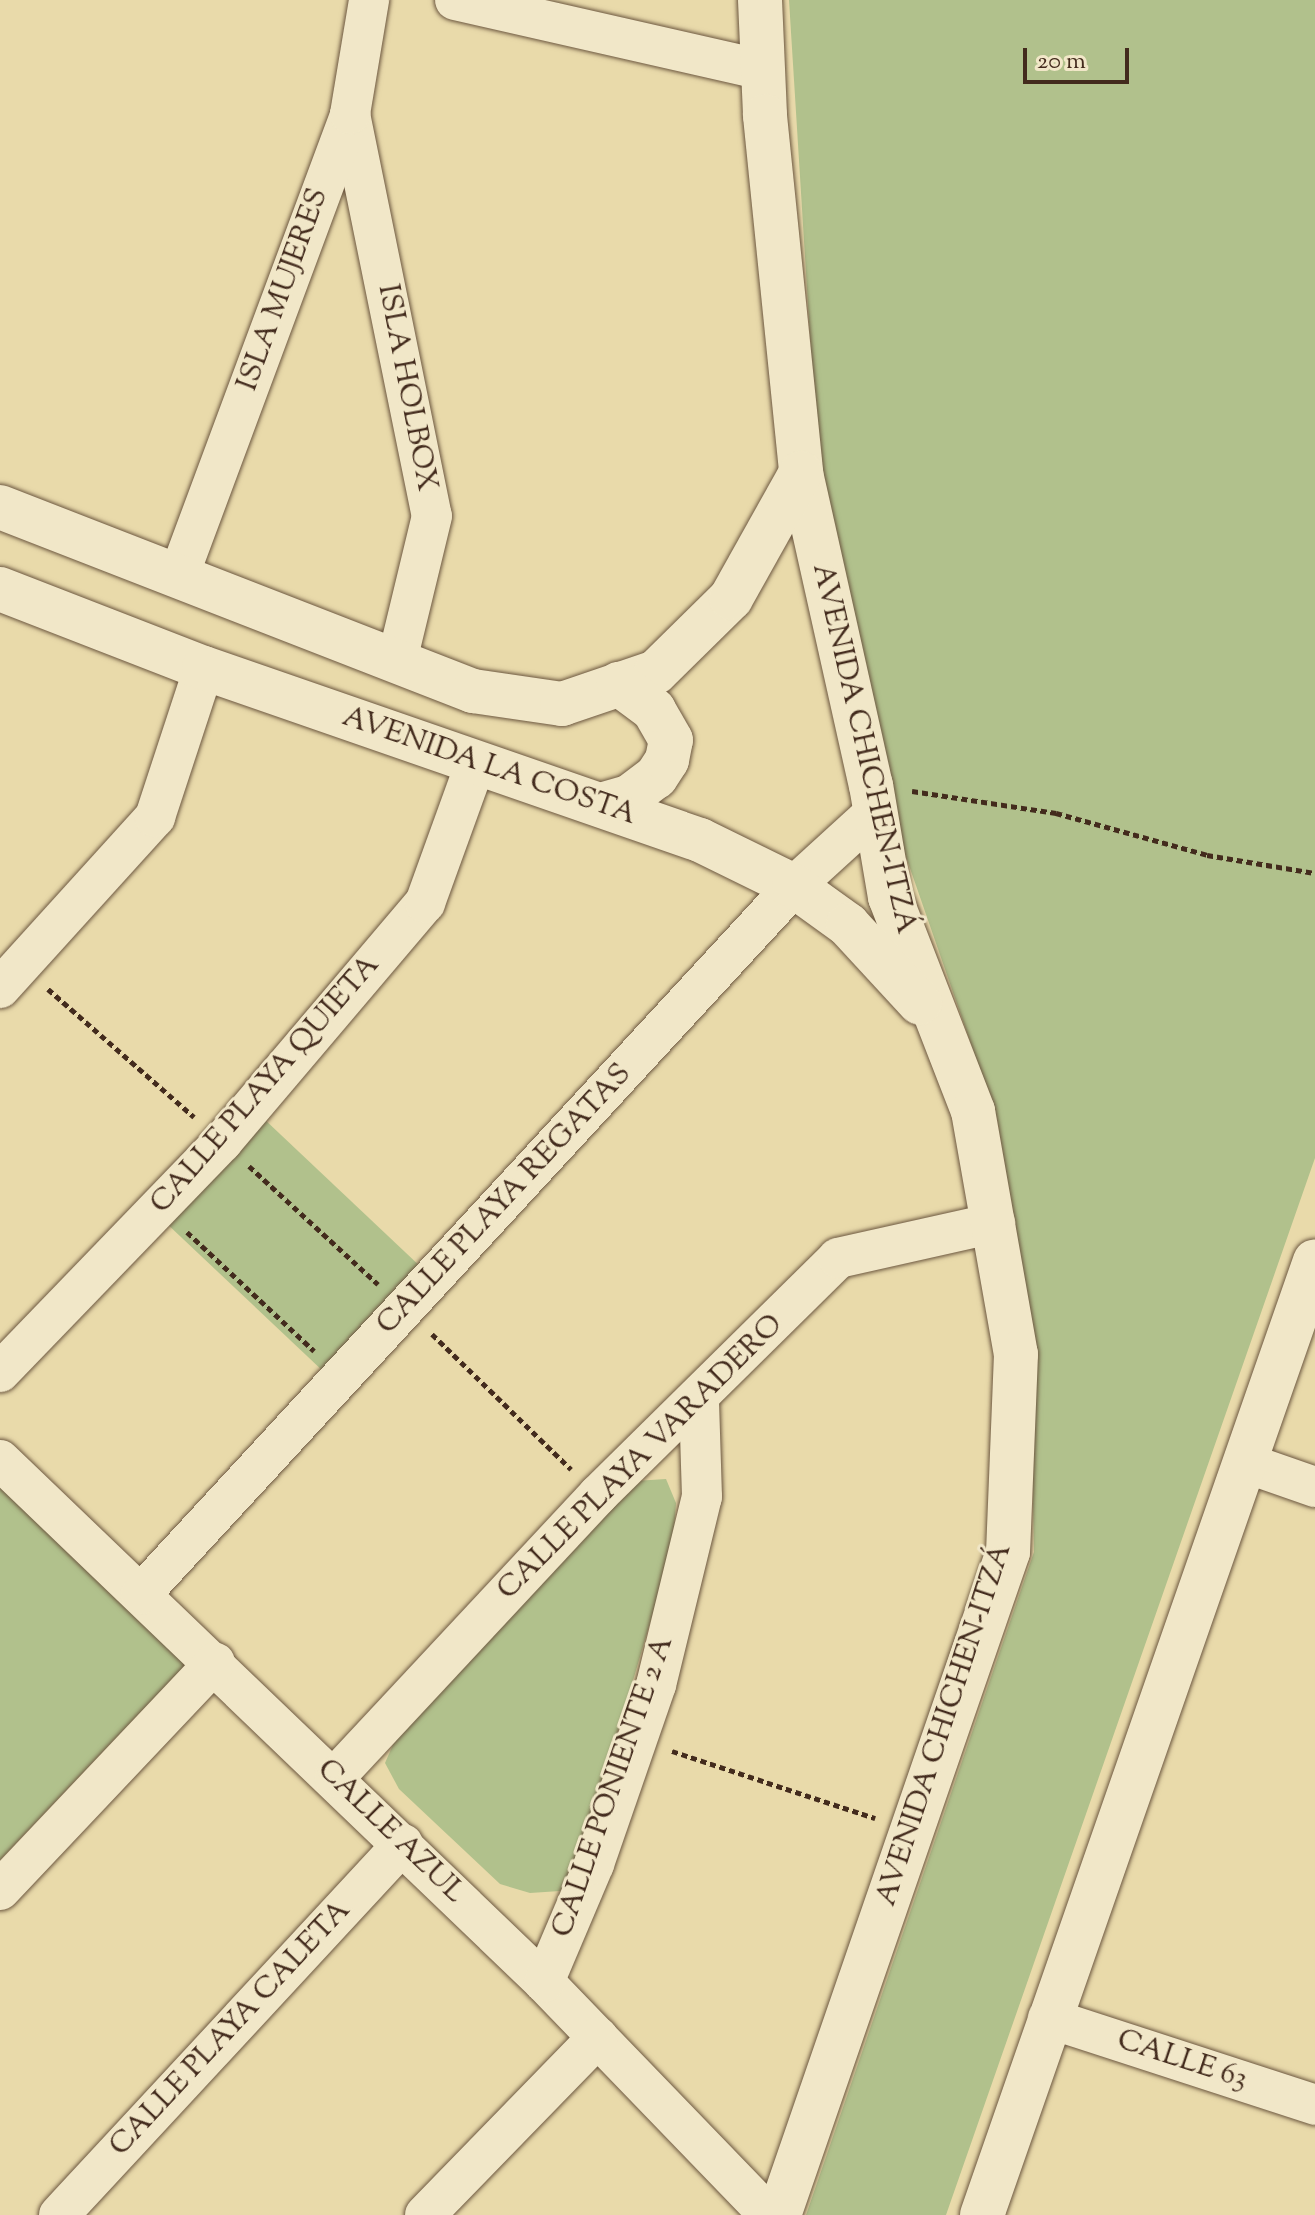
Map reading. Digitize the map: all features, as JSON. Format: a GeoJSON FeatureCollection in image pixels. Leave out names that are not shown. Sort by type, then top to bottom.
{"type":"FeatureCollection","features":[{"type":"Feature","properties":{"kind":"main road","name":"AVENIDA CHICHEN-ITZÁ"},"geometry":{"type":"LineString","coordinates":[[760,0],[763,70],[801,473],[873,798],[890,897],[934,1018],[973,1111],[1016,1354],[1008,1552],[779,2215]]}},
{"type":"Feature","properties":{"kind":"main road"},"geometry":{"type":"LineString","coordinates":[[0,507],[473,691],[562,704],[656,672],[731,598],[801,473]]}},
{"type":"Feature","properties":{"kind":"main road","name":"AVENIDA LA COSTA"},"geometry":{"type":"LineString","coordinates":[[0,589],[204,668],[700,840],[794,886],[848,925],[934,1018]]}},
{"type":"Feature","properties":{"kind":"main road"},"geometry":{"type":"LineString","coordinates":[[601,805],[629,797],[656,777],[667,760],[671,740],[654,710],[619,684]]}},
{"type":"Feature","properties":{"kind":"main road"},"geometry":{"type":"LineString","coordinates":[[982,2215],[1048,2018],[1315,1261]]}},
{"type":"Feature","properties":{"kind":"street","name":"ISLA MUJERES"},"geometry":{"type":"LineString","coordinates":[[179,575],[350,114],[369,0]]}},
{"type":"Feature","properties":{"kind":"street"},"geometry":{"type":"LineString","coordinates":[[455,0],[763,70]]}},
{"type":"Feature","properties":{"kind":"street","name":"ISLA HOLBOX"},"geometry":{"type":"LineString","coordinates":[[350,114],[432,516],[397,661]]}},
{"type":"Feature","properties":{"kind":"street"},"geometry":{"type":"LineString","coordinates":[[10,976],[155,817],[204,668]]}},
{"type":"Feature","properties":{"kind":"street","name":"CALLE PLAYA QUIETA"},"geometry":{"type":"LineString","coordinates":[[0,1372],[222,1142],[425,903],[476,762]]}},
{"type":"Feature","properties":{"kind":"street","name":"CALLE PLAYA REGATAS"},"geometry":{"type":"LineString","coordinates":[[141,1594],[873,798]]}},
{"type":"Feature","properties":{"kind":"street","name":"CALLE PLAYA VARADERO"},"geometry":{"type":"LineString","coordinates":[[335,1777],[598,1495],[699,1401],[838,1258],[995,1223]]}},
{"type":"Feature","properties":{"kind":"street","name":"CALLE PONIENTE 2 A"},"geometry":{"type":"LineString","coordinates":[[544,1982],[594,1864],[656,1685],[702,1497],[699,1401]]}},
{"type":"Feature","properties":{"kind":"street","name":"CALLE AZUL"},"geometry":{"type":"LineString","coordinates":[[0,1460],[335,1777],[544,1982],[769,2215]]}},
{"type":"Feature","properties":{"kind":"street"},"geometry":{"type":"LineString","coordinates":[[1246,1463],[1315,1487]]}},
{"type":"Feature","properties":{"kind":"street"},"geometry":{"type":"LineString","coordinates":[[0,1890],[215,1663]]}},
{"type":"Feature","properties":{"kind":"street","name":"CALLE PLAYA CALETA"},"geometry":{"type":"LineString","coordinates":[[59,2215],[403,1844]]}},
{"type":"Feature","properties":{"kind":"street","name":"CALLE 63"},"geometry":{"type":"LineString","coordinates":[[1048,2018],[1315,2105]]}},
{"type":"Feature","properties":{"kind":"street"},"geometry":{"type":"LineString","coordinates":[[425,2215],[598,2037]]}},
{"type":"Feature","properties":{"kind":"street"},"geometry":{"type":"LineString","coordinates":[[451,2215],[463,2175]]}},
{"type":"Feature","properties":{"kind":"path"},"geometry":{"type":"LineString","coordinates":[[873,798],[1056,813],[1207,855],[1315,873]]}},
{"type":"Feature","properties":{"kind":"path"},"geometry":{"type":"LineString","coordinates":[[10,976],[222,1142]]}},
{"type":"Feature","properties":{"kind":"path"},"geometry":{"type":"LineString","coordinates":[[160,1206],[342,1378]]}},
{"type":"Feature","properties":{"kind":"path"},"geometry":{"type":"LineString","coordinates":[[637,1740],[912,1830]]}},
{"type":"Feature","properties":{"kind":"green space"},"geometry":{"type":"Polygon","coordinates":[[[789,0],[1315,0],[1315,1158],[946,2215],[806,2215],[1034,1552],[1029,1305],[997,1119],[895,825],[818,465],[789,0]]]}},
{"type":"Feature","properties":{"kind":"green space"},"geometry":{"type":"Polygon","coordinates":[[[262,1117],[423,1269],[325,1373],[164,1221],[262,1117]]]}},
{"type":"Feature","properties":{"kind":"green space"},"geometry":{"type":"Polygon","coordinates":[[[0,1465],[191,1659],[0,1860],[0,1465]]]}},
{"type":"Feature","properties":{"kind":"green space"},"geometry":{"type":"Polygon","coordinates":[[[666,1479],[676,1503],[673,1545],[580,1860],[560,1891],[530,1893],[500,1884],[399,1789],[385,1763],[395,1740],[635,1481],[666,1479]]]}}]}
